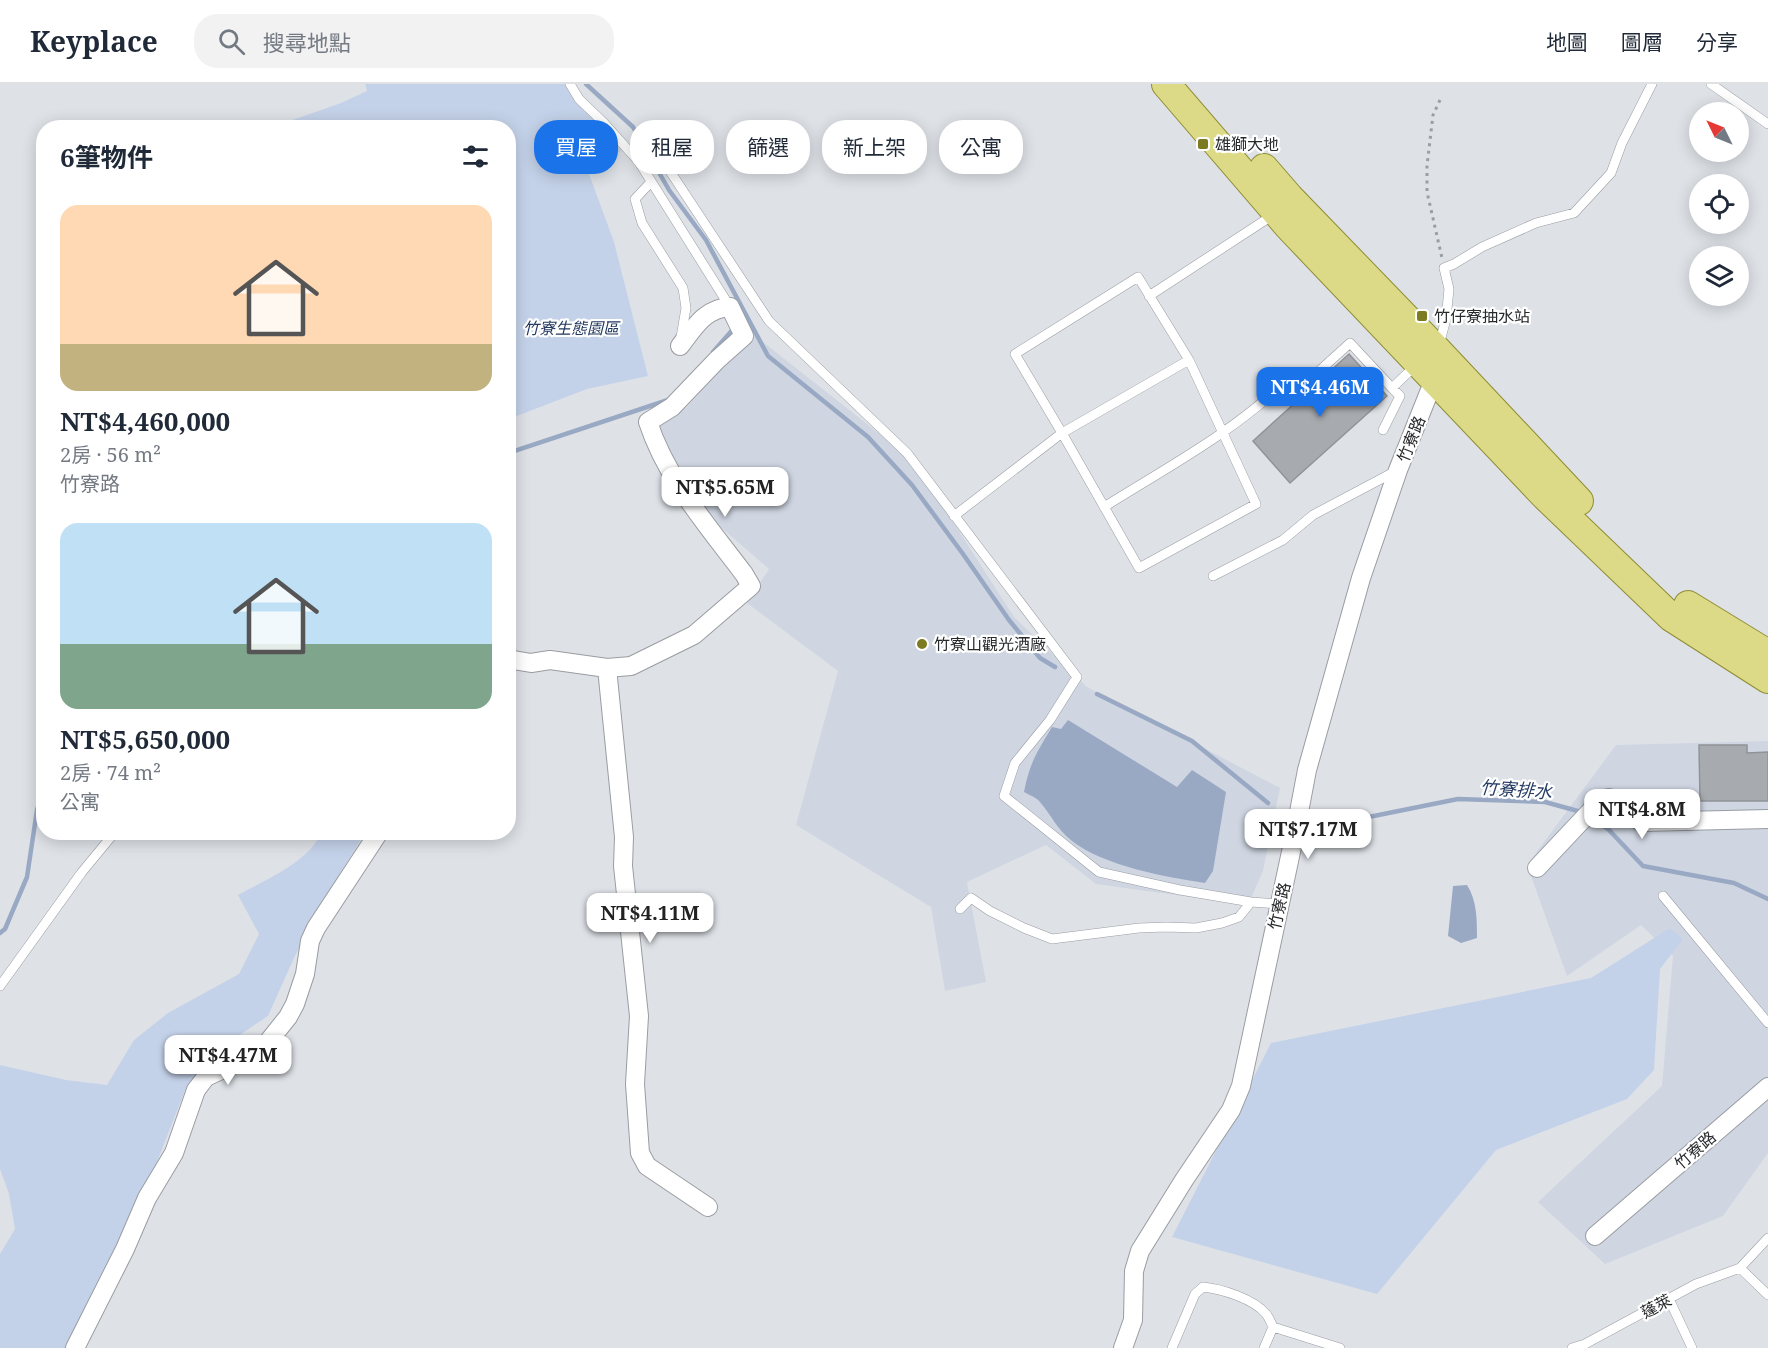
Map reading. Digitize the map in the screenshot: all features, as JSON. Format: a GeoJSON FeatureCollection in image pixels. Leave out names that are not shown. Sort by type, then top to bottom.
{"type":"FeatureCollection","features":[{"type":"Feature","properties":{"kind":"main road"},"geometry":{"type":"LineString","coordinates":[[1166,84],[1283,205],[1430,365],[1545,496],[1671,617],[1768,679]]}},
{"type":"Feature","properties":{"kind":"main road"},"geometry":{"type":"LineString","coordinates":[[1190,84],[1283,205]]}},
{"type":"Feature","properties":{"kind":"main road"},"geometry":{"type":"LineString","coordinates":[[1430,365],[1560,483],[1682,602],[1768,654]]}},
{"type":"Feature","properties":{"kind":"street"},"geometry":{"type":"LineString","coordinates":[[516,660],[531,663],[550,660],[607,668],[631,666],[694,635],[751,586],[678,486],[665,465],[648,422],[672,406],[744,336],[730,307],[719,308],[700,319],[680,346]]}},
{"type":"Feature","properties":{"kind":"street","name":"竹寮路"},"geometry":{"type":"LineString","coordinates":[[1124,1348],[1133,1320],[1134,1271],[1140,1251],[1231,1110],[1241,1086],[1295,833],[1306,770],[1361,578],[1398,470],[1430,365]]}},
{"type":"Feature","properties":{"kind":"street"},"geometry":{"type":"LineString","coordinates":[[607,668],[624,837],[623,866],[639,1016],[636,1084],[640,1153],[647,1166],[708,1207]]}},
{"type":"Feature","properties":{"kind":"street"},"geometry":{"type":"LineString","coordinates":[[1537,868],[1601,800],[1609,798],[1641,822],[1768,819]]}},
{"type":"Feature","properties":{"kind":"street"},"geometry":{"type":"LineString","coordinates":[[75,1348],[125,1249],[147,1198],[174,1153],[196,1090],[207,1077],[247,1058],[268,1042],[288,1017],[305,974],[310,941],[316,928],[374,840]]}},
{"type":"Feature","properties":{"kind":"street","name":"竹寮路"},"geometry":{"type":"LineString","coordinates":[[1595,1236],[1768,1088]]}},
{"type":"Feature","properties":{"kind":"lane"},"geometry":{"type":"LineString","coordinates":[[570,84],[579,99],[639,162],[730,307]]}},
{"type":"Feature","properties":{"kind":"lane"},"geometry":{"type":"LineString","coordinates":[[1392,388],[1430,365],[1446,319],[1449,289],[1444,268],[1482,247],[1536,223],[1574,213],[1611,173],[1622,142],[1652,84]]}},
{"type":"Feature","properties":{"kind":"lane"},"geometry":{"type":"LineString","coordinates":[[1711,84],[1768,124]]}},
{"type":"Feature","properties":{"kind":"lane"},"geometry":{"type":"LineString","coordinates":[[672,174],[769,321],[907,453],[1077,677],[1050,720],[1015,763],[1004,796],[1099,872],[1180,890],[1251,902],[1279,904]]}},
{"type":"Feature","properties":{"kind":"lane"},"geometry":{"type":"LineString","coordinates":[[651,182],[635,199],[642,223],[683,288],[686,308],[680,346]]}},
{"type":"Feature","properties":{"kind":"lane"},"geometry":{"type":"LineString","coordinates":[[1149,296],[1283,205]]}},
{"type":"Feature","properties":{"kind":"lane"},"geometry":{"type":"LineString","coordinates":[[1138,277],[1149,296],[1189,360],[1256,504],[1139,568],[1015,354],[1138,277]]}},
{"type":"Feature","properties":{"kind":"lane"},"geometry":{"type":"LineString","coordinates":[[1297,391],[1350,343],[1400,396],[1383,430]]}},
{"type":"Feature","properties":{"kind":"lane"},"geometry":{"type":"LineString","coordinates":[[954,516],[1062,433],[1189,360]]}},
{"type":"Feature","properties":{"kind":"lane"},"geometry":{"type":"LineString","coordinates":[[1104,507],[1223,432],[1267,400],[1287,380]]}},
{"type":"Feature","properties":{"kind":"lane"},"geometry":{"type":"LineString","coordinates":[[1213,576],[1283,540],[1313,515],[1398,470]]}},
{"type":"Feature","properties":{"kind":"lane"},"geometry":{"type":"LineString","coordinates":[[0,986],[82,872],[108,840]]}},
{"type":"Feature","properties":{"kind":"lane"},"geometry":{"type":"LineString","coordinates":[[1663,896],[1768,1023]]}},
{"type":"Feature","properties":{"kind":"lane"},"geometry":{"type":"LineString","coordinates":[[960,909],[971,898],[990,911],[1052,939],[1139,928],[1196,928],[1239,917],[1251,902]]}},
{"type":"Feature","properties":{"kind":"lane","name":"蓬萊"},"geometry":{"type":"LineString","coordinates":[[1572,1348],[1585,1344],[1696,1284],[1740,1268],[1768,1238]]}},
{"type":"Feature","properties":{"kind":"lane"},"geometry":{"type":"LineString","coordinates":[[1740,1268],[1768,1295]]}},
{"type":"Feature","properties":{"kind":"lane"},"geometry":{"type":"LineString","coordinates":[[1172,1348],[1195,1294],[1203,1287],[1216,1288],[1254,1304],[1267,1314],[1274,1327],[1340,1348]]}},
{"type":"Feature","properties":{"kind":"lane"},"geometry":{"type":"LineString","coordinates":[[1669,1299],[1692,1348]]}},
{"type":"Feature","properties":{"kind":"lane"},"geometry":{"type":"LineString","coordinates":[[1264,1348],[1274,1327]]}},
{"type":"Feature","properties":{"kind":"path"},"geometry":{"type":"LineString","coordinates":[[1440,100],[1433,115],[1427,166],[1427,192],[1444,268]]}},
{"type":"Feature","properties":{"kind":"shaded area","name":"竹寮山觀光酒廠"},"geometry":{"type":"Polygon","coordinates":[[[754,335],[914,461],[1014,617],[1087,687],[1280,788],[1263,871],[1248,905],[1096,884],[1046,845],[967,882],[986,982],[945,991],[931,907],[796,825],[838,671],[747,603],[769,569],[685,496],[651,417],[686,408],[754,335]]]}},
{"type":"Feature","properties":{"kind":"shaded area"},"geometry":{"type":"Polygon","coordinates":[[[1068,720],[1177,787],[1192,770],[1226,792],[1213,871],[1205,883],[1136,869],[1085,850],[1062,831],[1038,800],[1024,792],[1035,758],[1052,727],[1061,729],[1068,720]]]}},
{"type":"Feature","properties":{"kind":"shaded area"},"geometry":{"type":"Polygon","coordinates":[[[1768,741],[1768,1153],[1723,1216],[1605,1264],[1538,1202],[1662,1086],[1673,956],[1641,925],[1567,976],[1527,865],[1616,745],[1768,741]]]}},
{"type":"Feature","properties":{"kind":"shaded area"},"geometry":{"type":"Polygon","coordinates":[[[1467,885],[1475,904],[1477,938],[1461,943],[1448,936],[1453,886],[1467,885]]]}},
{"type":"Feature","properties":{"kind":"green space","name":"竹寮生態園區"},"geometry":{"type":"Polygon","coordinates":[[[365,84],[570,84],[601,120],[534,120],[534,174],[589,174],[614,242],[648,376],[587,389],[516,416],[516,120],[293,120],[367,91],[365,84]]]}},
{"type":"Feature","properties":{"kind":"green space"},"geometry":{"type":"Polygon","coordinates":[[[317,840],[361,840],[329,891],[294,958],[268,1016],[229,1042],[186,1088],[146,1190],[78,1348],[0,1348],[0,1254],[15,1229],[9,1194],[0,1169],[0,1065],[66,1080],[107,1085],[134,1040],[168,1013],[239,974],[259,934],[238,895],[297,861],[317,840]]]}},
{"type":"Feature","properties":{"kind":"green space"},"geometry":{"type":"Polygon","coordinates":[[[1670,928],[1683,939],[1660,969],[1654,1070],[1627,1099],[1496,1150],[1377,1294],[1172,1237],[1271,1043],[1591,978],[1670,928]]]}},
{"type":"Feature","properties":{"kind":"building"},"geometry":{"type":"Polygon","coordinates":[[[1349,354],[1387,396],[1290,483],[1253,441],[1349,354]]]}},
{"type":"Feature","properties":{"kind":"building"},"geometry":{"type":"Polygon","coordinates":[[[1699,745],[1747,745],[1747,753],[1768,752],[1768,801],[1700,801],[1699,745]]]}},
{"type":"Feature","properties":{"kind":"waterway"},"geometry":{"type":"LineString","coordinates":[[586,84],[633,127],[669,190],[706,240],[768,356],[868,437],[912,485],[1009,620],[1040,658],[1055,667]]}},
{"type":"Feature","properties":{"kind":"waterway"},"geometry":{"type":"LineString","coordinates":[[713,352],[735,327]]}},
{"type":"Feature","properties":{"kind":"waterway"},"geometry":{"type":"LineString","coordinates":[[516,450],[668,400]]}},
{"type":"Feature","properties":{"kind":"waterway"},"geometry":{"type":"LineString","coordinates":[[1097,694],[1192,741],[1268,803]]}},
{"type":"Feature","properties":{"kind":"waterway","name":"竹寮排水"},"geometry":{"type":"LineString","coordinates":[[1310,818],[1344,822],[1458,799],[1545,802],[1585,813]]}},
{"type":"Feature","properties":{"kind":"waterway"},"geometry":{"type":"LineString","coordinates":[[0,933],[5,929],[27,877],[36,817]]}},
{"type":"Feature","properties":{"kind":"waterway","name":"竹寮排水"},"geometry":{"type":"LineString","coordinates":[[1592,818],[1609,830],[1643,866],[1734,883],[1768,899]]}},
{"type":"Feature","properties":{"kind":"place","name":"雄獅大地"},"geometry":{"type":"Point","coordinates":[1203,144]}},
{"type":"Feature","properties":{"kind":"place","name":"竹仔寮抽水站"},"geometry":{"type":"Point","coordinates":[1422,316]}},
{"type":"Feature","properties":{"kind":"place","name":"竹寮山觀光酒廠"},"geometry":{"type":"Point","coordinates":[922,644]}}]}
